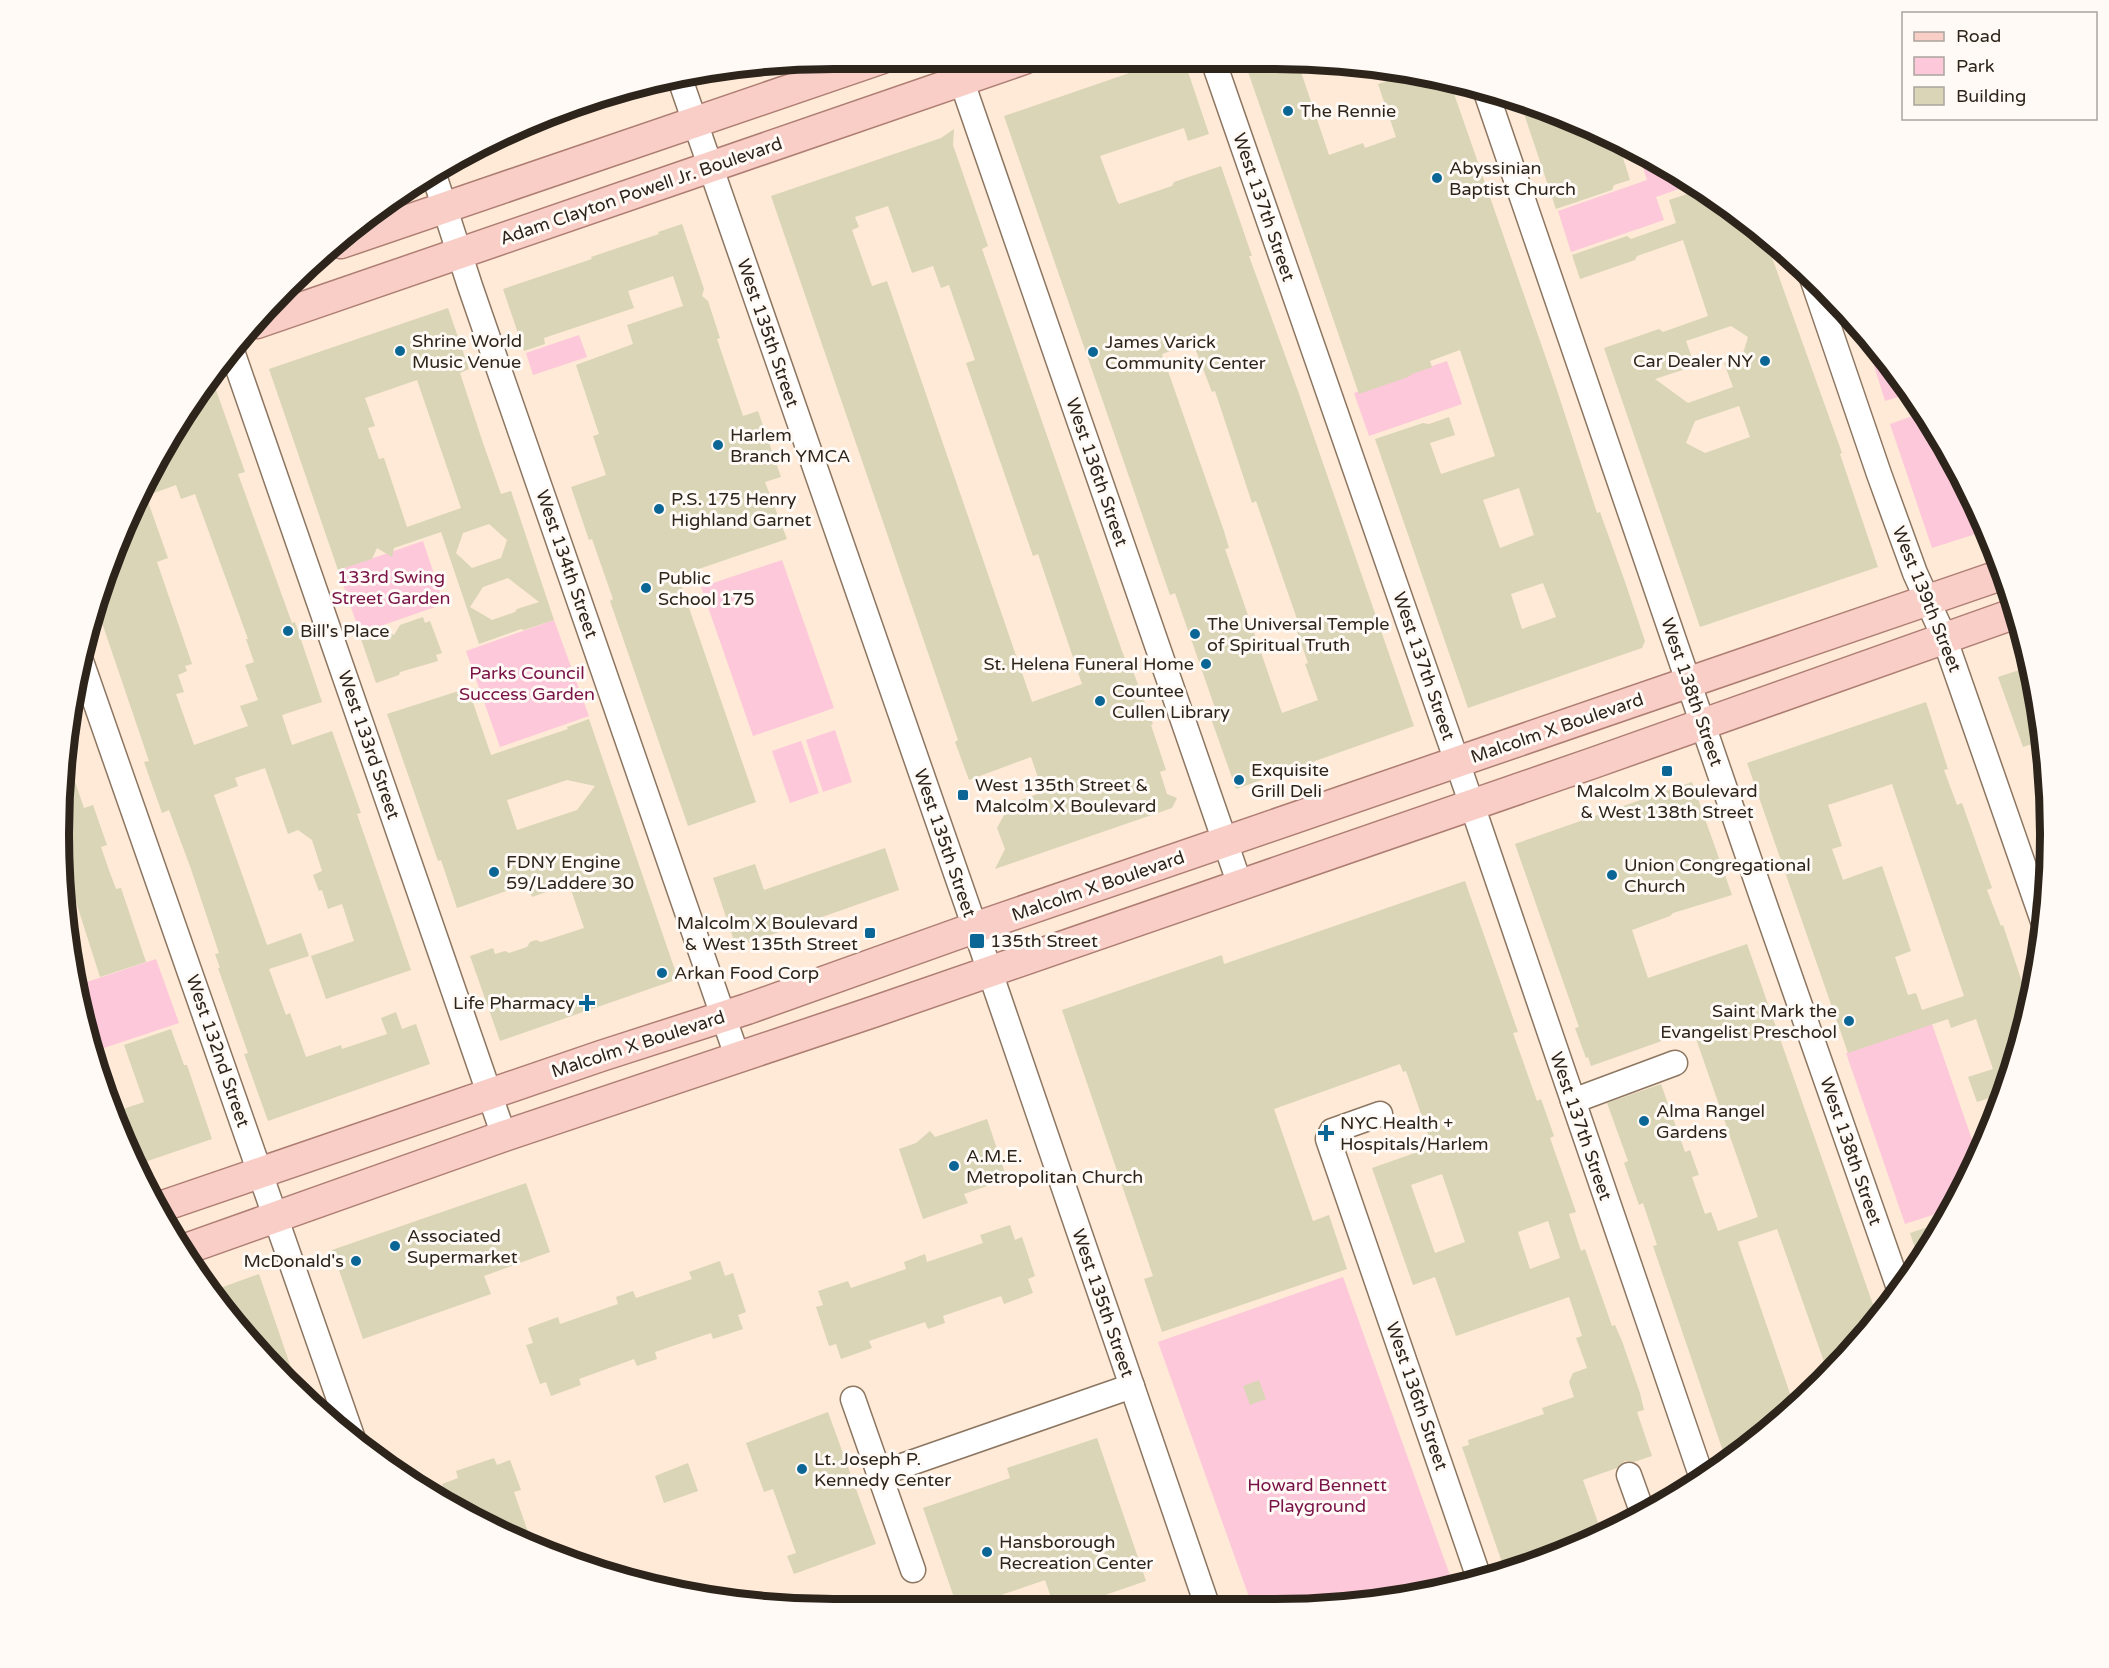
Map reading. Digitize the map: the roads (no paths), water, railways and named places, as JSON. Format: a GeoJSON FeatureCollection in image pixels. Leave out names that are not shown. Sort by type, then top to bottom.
{"type":"FeatureCollection","features":[{"type":"Feature","properties":{"kind":"main road"},"geometry":{"type":"LineString","coordinates":[[354,239],[851,69]]}},
{"type":"Feature","properties":{"kind":"main road","name":"Adam Clayton Powell Jr. Boulevard"},"geometry":{"type":"LineString","coordinates":[[271,317],[711,167],[958,70]]}},
{"type":"Feature","properties":{"kind":"main road","name":"Malcolm X Boulevard"},"geometry":{"type":"LineString","coordinates":[[165,1205],[723,1015],[747,1009],[974,928],[1995,577]]}},
{"type":"Feature","properties":{"kind":"main road"},"geometry":{"type":"LineString","coordinates":[[191,1247],[504,1136],[1472,805],[2008,616]]}},
{"type":"Feature","properties":{"kind":"street","name":"West 137th Street"},"geometry":{"type":"LineString","coordinates":[[1216,69],[1472,805],[1699,1470]]}},
{"type":"Feature","properties":{"kind":"street","name":"West 136th Street"},"geometry":{"type":"LineString","coordinates":[[958,70],[1240,885]]}},
{"type":"Feature","properties":{"kind":"street","name":"West 135th Street"},"geometry":{"type":"LineString","coordinates":[[682,85],[1205,1599]]}},
{"type":"Feature","properties":{"kind":"street","name":"West 138th Street"},"geometry":{"type":"LineString","coordinates":[[1489,100],[1896,1280]]}},
{"type":"Feature","properties":{"kind":"street","name":"West 134th Street"},"geometry":{"type":"LineString","coordinates":[[436,181],[736,1056]]}},
{"type":"Feature","properties":{"kind":"street","name":"West 139th Street"},"geometry":{"type":"LineString","coordinates":[[1818,295],[1878,474],[1944,637],[2036,902]]}},
{"type":"Feature","properties":{"kind":"street","name":"West 133rd Street"},"geometry":{"type":"LineString","coordinates":[[235,359],[504,1136]]}},
{"type":"Feature","properties":{"kind":"street","name":"West 132nd Street"},"geometry":{"type":"LineString","coordinates":[[86,676],[348,1424]]}},
{"type":"Feature","properties":{"kind":"street"},"geometry":{"type":"LineString","coordinates":[[1573,1101],[1675,1063]]}},
{"type":"Feature","properties":{"kind":"street","name":"West 136th Street"},"geometry":{"type":"LineString","coordinates":[[1380,1114],[1332,1131],[1328,1139],[1477,1572]]}},
{"type":"Feature","properties":{"kind":"street"},"geometry":{"type":"LineString","coordinates":[[879,1474],[1132,1386]]}},
{"type":"Feature","properties":{"kind":"street"},"geometry":{"type":"LineString","coordinates":[[853,1399],[913,1570]]}},
{"type":"Feature","properties":{"kind":"street"},"geometry":{"type":"LineString","coordinates":[[1629,1475],[1640,1506]]}},
{"type":"Feature","properties":{"kind":"place","name":"The Rennie"},"geometry":{"type":"Point","coordinates":[1288,111]}},
{"type":"Feature","properties":{"kind":"place","name":"Abyssinian Baptist Church"},"geometry":{"type":"Point","coordinates":[1437,178]}},
{"type":"Feature","properties":{"kind":"place","name":"Shrine World Music Venue"},"geometry":{"type":"Point","coordinates":[400,351]}},
{"type":"Feature","properties":{"kind":"place","name":"James Varick Community Center"},"geometry":{"type":"Point","coordinates":[1093,352]}},
{"type":"Feature","properties":{"kind":"place","name":"Car Dealer NY"},"geometry":{"type":"Point","coordinates":[1765,361]}},
{"type":"Feature","properties":{"kind":"place","name":"Harlem Branch YMCA"},"geometry":{"type":"Point","coordinates":[718,445]}},
{"type":"Feature","properties":{"kind":"place","name":"P.S. 175 Henry Highland Garnet"},"geometry":{"type":"Point","coordinates":[659,509]}},
{"type":"Feature","properties":{"kind":"place","name":"Public School 175"},"geometry":{"type":"Point","coordinates":[646,588]}},
{"type":"Feature","properties":{"kind":"place","name":"Bill's Place"},"geometry":{"type":"Point","coordinates":[288,631]}},
{"type":"Feature","properties":{"kind":"place","name":"The Universal Temple of Spiritual Truth"},"geometry":{"type":"Point","coordinates":[1195,634]}},
{"type":"Feature","properties":{"kind":"place","name":"St. Helena Funeral Home"},"geometry":{"type":"Point","coordinates":[1206,664]}},
{"type":"Feature","properties":{"kind":"place","name":"Countee Cullen Library"},"geometry":{"type":"Point","coordinates":[1100,701]}},
{"type":"Feature","properties":{"kind":"place","name":"Malcolm X Boulevard & West 138th Street"},"geometry":{"type":"Point","coordinates":[1667,771]}},
{"type":"Feature","properties":{"kind":"place","name":"Exquisite Grill Deli"},"geometry":{"type":"Point","coordinates":[1239,780]}},
{"type":"Feature","properties":{"kind":"place","name":"West 135th Street & Malcolm X Boulevard"},"geometry":{"type":"Point","coordinates":[963,795]}},
{"type":"Feature","properties":{"kind":"place","name":"FDNY Engine 59/Laddere 30"},"geometry":{"type":"Point","coordinates":[494,872]}},
{"type":"Feature","properties":{"kind":"place","name":"Union Congregational Church"},"geometry":{"type":"Point","coordinates":[1612,875]}},
{"type":"Feature","properties":{"kind":"place","name":"Malcolm X Boulevard & West 135th Street"},"geometry":{"type":"Point","coordinates":[870,933]}},
{"type":"Feature","properties":{"kind":"place","name":"135th Street"},"geometry":{"type":"Point","coordinates":[977,941]}},
{"type":"Feature","properties":{"kind":"place","name":"Arkan Food Corp"},"geometry":{"type":"Point","coordinates":[662,973]}},
{"type":"Feature","properties":{"kind":"place","name":"Life Pharmacy"},"geometry":{"type":"Point","coordinates":[587,1003]}},
{"type":"Feature","properties":{"kind":"place","name":"Saint Mark the Evangelist Preschool"},"geometry":{"type":"Point","coordinates":[1849,1021]}},
{"type":"Feature","properties":{"kind":"place","name":"Alma Rangel Gardens"},"geometry":{"type":"Point","coordinates":[1644,1121]}},
{"type":"Feature","properties":{"kind":"place","name":"NYC Health + Hospitals/Harlem"},"geometry":{"type":"Point","coordinates":[1326,1133]}},
{"type":"Feature","properties":{"kind":"place","name":"A.M.E. Metropolitan Church"},"geometry":{"type":"Point","coordinates":[954,1166]}},
{"type":"Feature","properties":{"kind":"place","name":"Associated Supermarket"},"geometry":{"type":"Point","coordinates":[395,1246]}},
{"type":"Feature","properties":{"kind":"place","name":"McDonald's"},"geometry":{"type":"Point","coordinates":[356,1261]}},
{"type":"Feature","properties":{"kind":"place","name":"Lt. Joseph P. Kennedy Center"},"geometry":{"type":"Point","coordinates":[802,1469]}},
{"type":"Feature","properties":{"kind":"place","name":"Hansborough Recreation Center"},"geometry":{"type":"Point","coordinates":[987,1552]}},
{"type":"Feature","properties":{"kind":"park label","name":"133rd Swing Street Garden"},"geometry":{"type":"Point","coordinates":[391,587]}},
{"type":"Feature","properties":{"kind":"park label","name":"Parks Council Success Garden"},"geometry":{"type":"Point","coordinates":[527,683]}},
{"type":"Feature","properties":{"kind":"park label","name":"Howard Bennett Playground"},"geometry":{"type":"Point","coordinates":[1317,1495]}}]}
